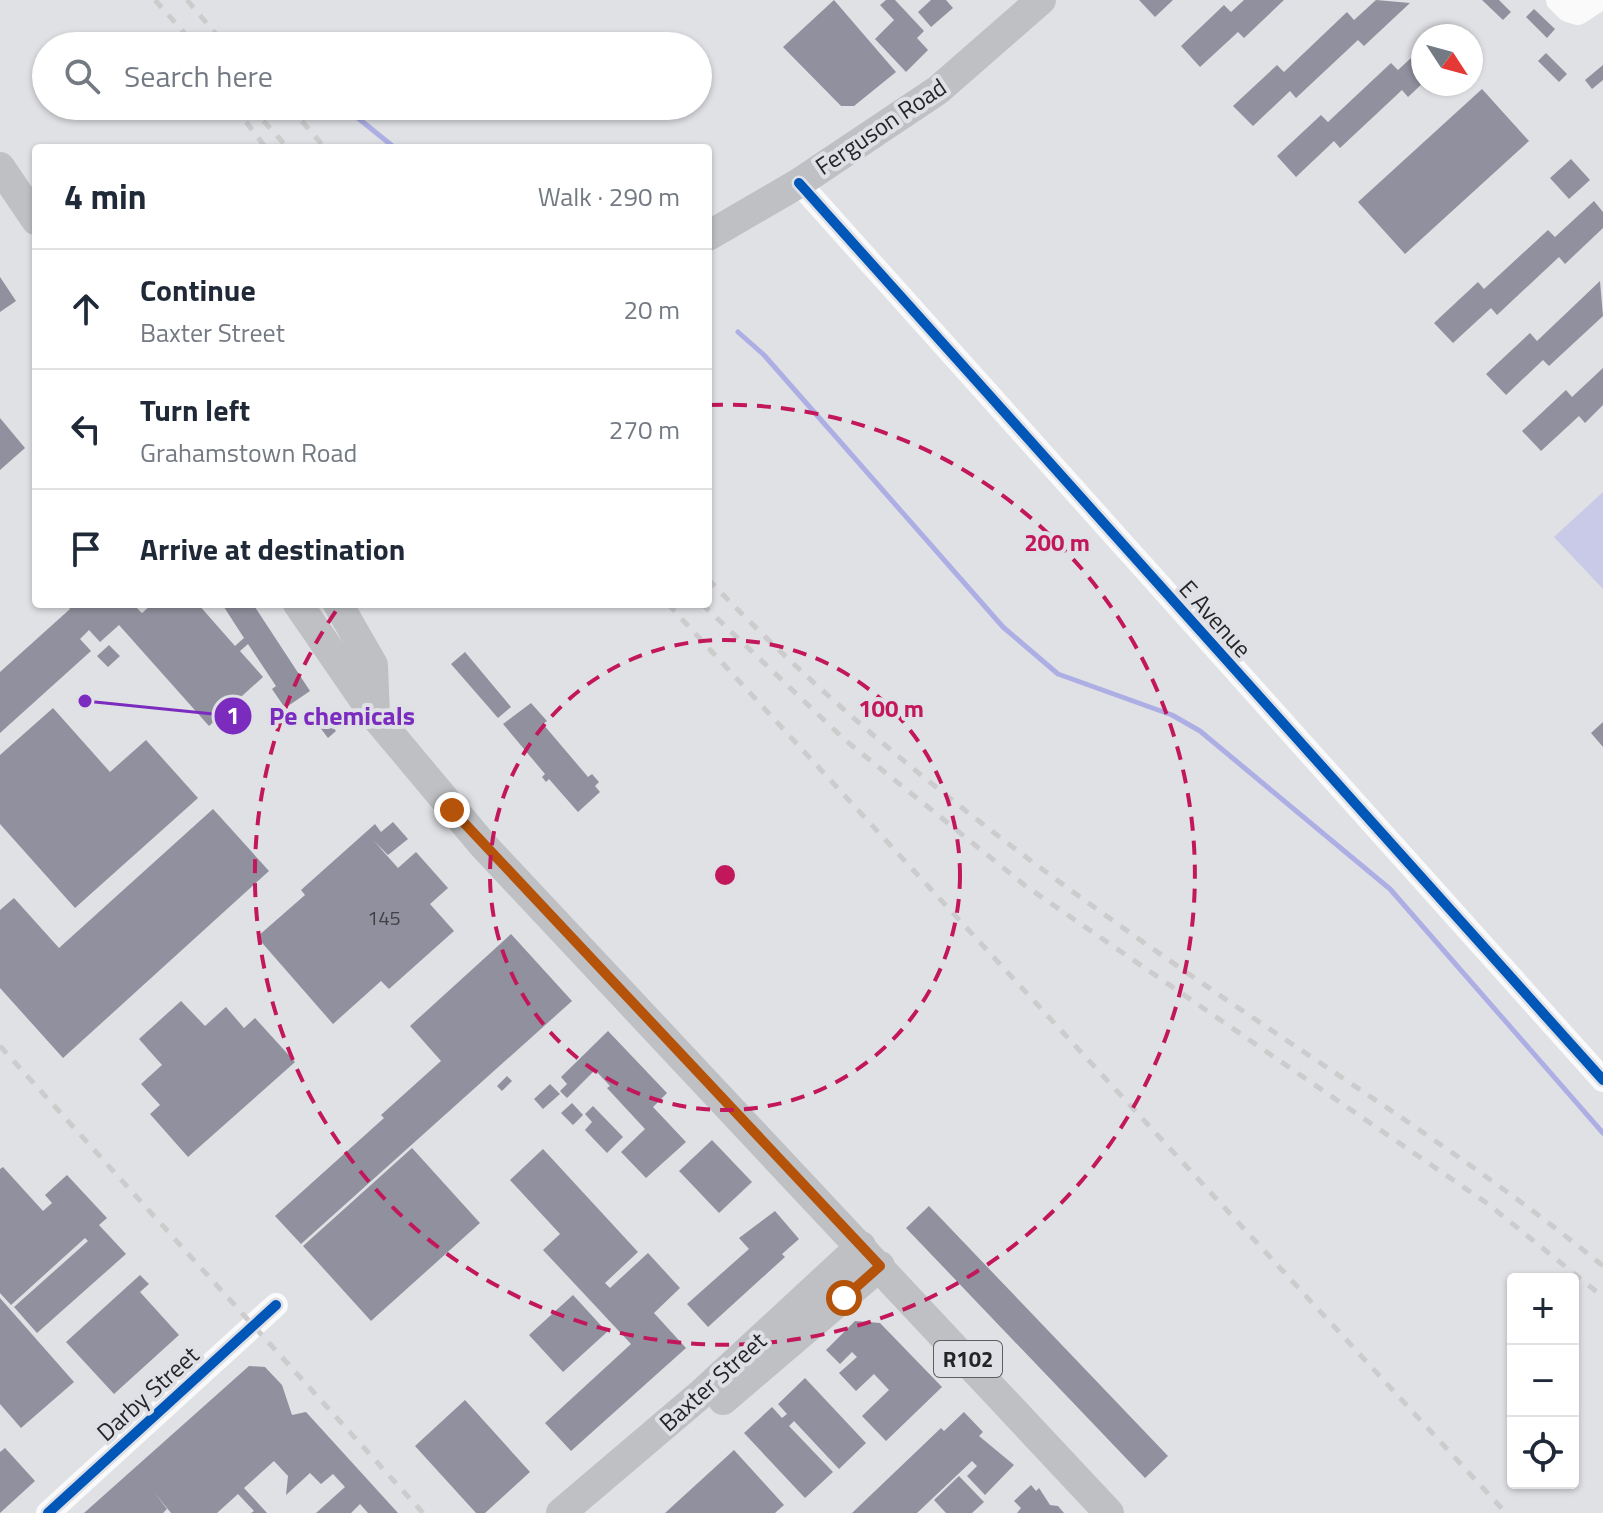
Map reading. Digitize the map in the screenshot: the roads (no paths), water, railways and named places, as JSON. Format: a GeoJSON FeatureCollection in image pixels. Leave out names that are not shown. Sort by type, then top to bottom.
{"type":"FeatureCollection","features":[{"type":"Feature","properties":{"kind":"main road","name":"Ferguson Road"},"geometry":{"type":"LineString","coordinates":[[712,234],[799,183],[960,73],[1041,0]]}},
{"type":"Feature","properties":{"kind":"main road"},"geometry":{"type":"LineString","coordinates":[[0,167],[32,214]]}},
{"type":"Feature","properties":{"kind":"main road","name":"R102"},"geometry":{"type":"LineString","coordinates":[[301,608],[375,716],[483,845],[1109,1513]]}},
{"type":"Feature","properties":{"kind":"main road"},"geometry":{"type":"LineString","coordinates":[[340,608],[373,665],[375,716]]}},
{"type":"Feature","properties":{"kind":"main road","name":"Baxter Street"},"geometry":{"type":"LineString","coordinates":[[561,1513],[871,1256]]}},
{"type":"Feature","properties":{"kind":"main road","name":"Baxter Street"},"geometry":{"type":"LineString","coordinates":[[589,1513],[871,1256]]}},
{"type":"Feature","properties":{"kind":"street"},"geometry":{"type":"LineString","coordinates":[[1558,0],[1568,10],[1578,13],[1598,0]]}},
{"type":"Feature","properties":{"kind":"street","name":"E Avenue"},"geometry":{"type":"LineString","coordinates":[[799,183],[1603,1080]]}},
{"type":"Feature","properties":{"kind":"street","name":"Darby Street"},"geometry":{"type":"LineString","coordinates":[[48,1513],[276,1305]]}},
{"type":"Feature","properties":{"kind":"waterway"},"geometry":{"type":"LineString","coordinates":[[360,120],[390,144]]}},
{"type":"Feature","properties":{"kind":"waterway"},"geometry":{"type":"LineString","coordinates":[[738,332],[764,355],[1003,627],[1058,674],[1172,715],[1200,731],[1390,889],[1603,1133]]}},
{"type":"Feature","properties":{"kind":"railway"},"geometry":{"type":"LineString","coordinates":[[155,0],[184,32]]}},
{"type":"Feature","properties":{"kind":"railway"},"geometry":{"type":"LineString","coordinates":[[187,0],[214,32]]}},
{"type":"Feature","properties":{"kind":"railway"},"geometry":{"type":"LineString","coordinates":[[245,120],[263,144]]}},
{"type":"Feature","properties":{"kind":"railway"},"geometry":{"type":"LineString","coordinates":[[263,120],[284,144]]}},
{"type":"Feature","properties":{"kind":"railway"},"geometry":{"type":"LineString","coordinates":[[301,120],[322,144]]}},
{"type":"Feature","properties":{"kind":"railway"},"geometry":{"type":"LineString","coordinates":[[712,583],[826,694],[888,748],[1017,850],[1150,947],[1462,1159],[1603,1266]]}},
{"type":"Feature","properties":{"kind":"railway"},"geometry":{"type":"LineString","coordinates":[[672,608],[1506,1513]]}},
{"type":"Feature","properties":{"kind":"railway"},"geometry":{"type":"LineString","coordinates":[[706,608],[845,740],[1027,887],[1488,1204],[1603,1297]]}},
{"type":"Feature","properties":{"kind":"railway"},"geometry":{"type":"LineString","coordinates":[[0,1046],[423,1513]]}},
{"type":"Feature","properties":{"kind":"place","name":"Pe chemicals"},"geometry":{"type":"Point","coordinates":[85,701]}}]}
